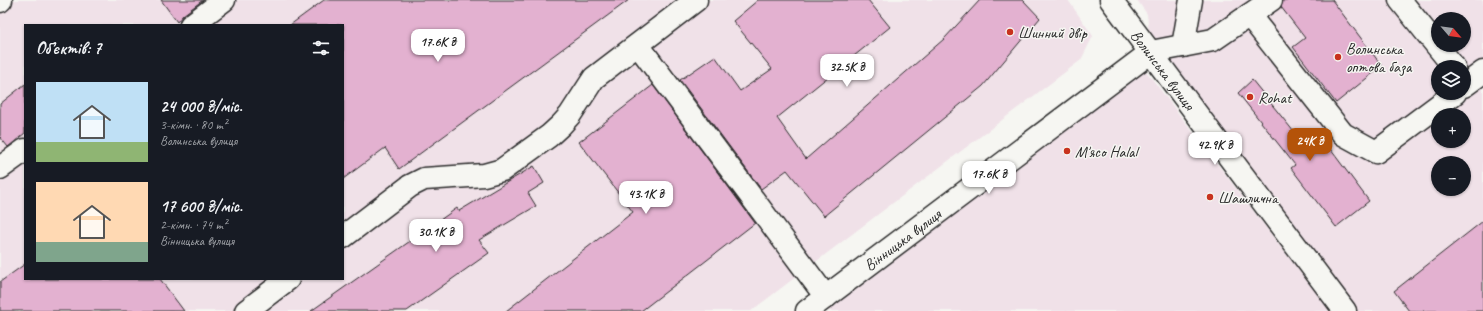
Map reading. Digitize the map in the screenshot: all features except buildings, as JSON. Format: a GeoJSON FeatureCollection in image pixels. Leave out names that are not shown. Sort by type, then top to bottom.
{"type":"FeatureCollection","features":[{"type":"Feature","properties":{"kind":"street"},"geometry":{"type":"LineString","coordinates":[[192,24],[224,0]]}},
{"type":"Feature","properties":{"kind":"street"},"geometry":{"type":"LineString","coordinates":[[344,236],[410,186],[424,179],[484,175],[502,170],[562,125],[594,78],[696,0]]}},
{"type":"Feature","properties":{"kind":"street","name":"Волинська вулиця"},"geometry":{"type":"LineString","coordinates":[[1111,0],[1345,311]]}},
{"type":"Feature","properties":{"kind":"street"},"geometry":{"type":"LineString","coordinates":[[1183,46],[1191,0]]}},
{"type":"Feature","properties":{"kind":"street"},"geometry":{"type":"LineString","coordinates":[[1150,52],[1213,40],[1271,0]]}},
{"type":"Feature","properties":{"kind":"street"},"geometry":{"type":"LineString","coordinates":[[1400,0],[1448,60]]}},
{"type":"Feature","properties":{"kind":"street"},"geometry":{"type":"LineString","coordinates":[[1249,15],[1343,134],[1376,152],[1445,100]]}},
{"type":"Feature","properties":{"kind":"street"},"geometry":{"type":"LineString","coordinates":[[638,45],[826,297]]}},
{"type":"Feature","properties":{"kind":"street","name":"Вінницька вулиця"},"geometry":{"type":"LineString","coordinates":[[807,311],[1150,52]]}},
{"type":"Feature","properties":{"kind":"street"},"geometry":{"type":"LineString","coordinates":[[0,168],[24,151]]}},
{"type":"Feature","properties":{"kind":"street"},"geometry":{"type":"LineString","coordinates":[[246,311],[287,280]]}},
{"type":"Feature","properties":{"kind":"shaded area"},"geometry":{"type":"Polygon","coordinates":[[[0,0],[1068,0],[1093,36],[1081,60],[751,311],[0,311],[0,0]]]}},
{"type":"Feature","properties":{"kind":"shaded area","name":"Волинська оптова база"},"geometry":{"type":"Polygon","coordinates":[[[1137,0],[1483,0],[1483,311],[1345,311],[1151,52],[1147,14],[1137,0]]]}},
{"type":"Feature","properties":{"kind":"shaded area"},"geometry":{"type":"Polygon","coordinates":[[[1146,71],[1330,311],[823,311],[1146,71]]]}},
{"type":"Feature","properties":{"kind":"place","name":"Шинний двір"},"geometry":{"type":"Point","coordinates":[1010,32]}},
{"type":"Feature","properties":{"kind":"place","name":"Волинська оптова база"},"geometry":{"type":"Point","coordinates":[1338,57]}},
{"type":"Feature","properties":{"kind":"place","name":"Rohat"},"geometry":{"type":"Point","coordinates":[1250,97]}},
{"type":"Feature","properties":{"kind":"place","name":"М'ясо Halal"},"geometry":{"type":"Point","coordinates":[1067,151]}},
{"type":"Feature","properties":{"kind":"place","name":"Шашлична"},"geometry":{"type":"Point","coordinates":[1210,197]}}]}
